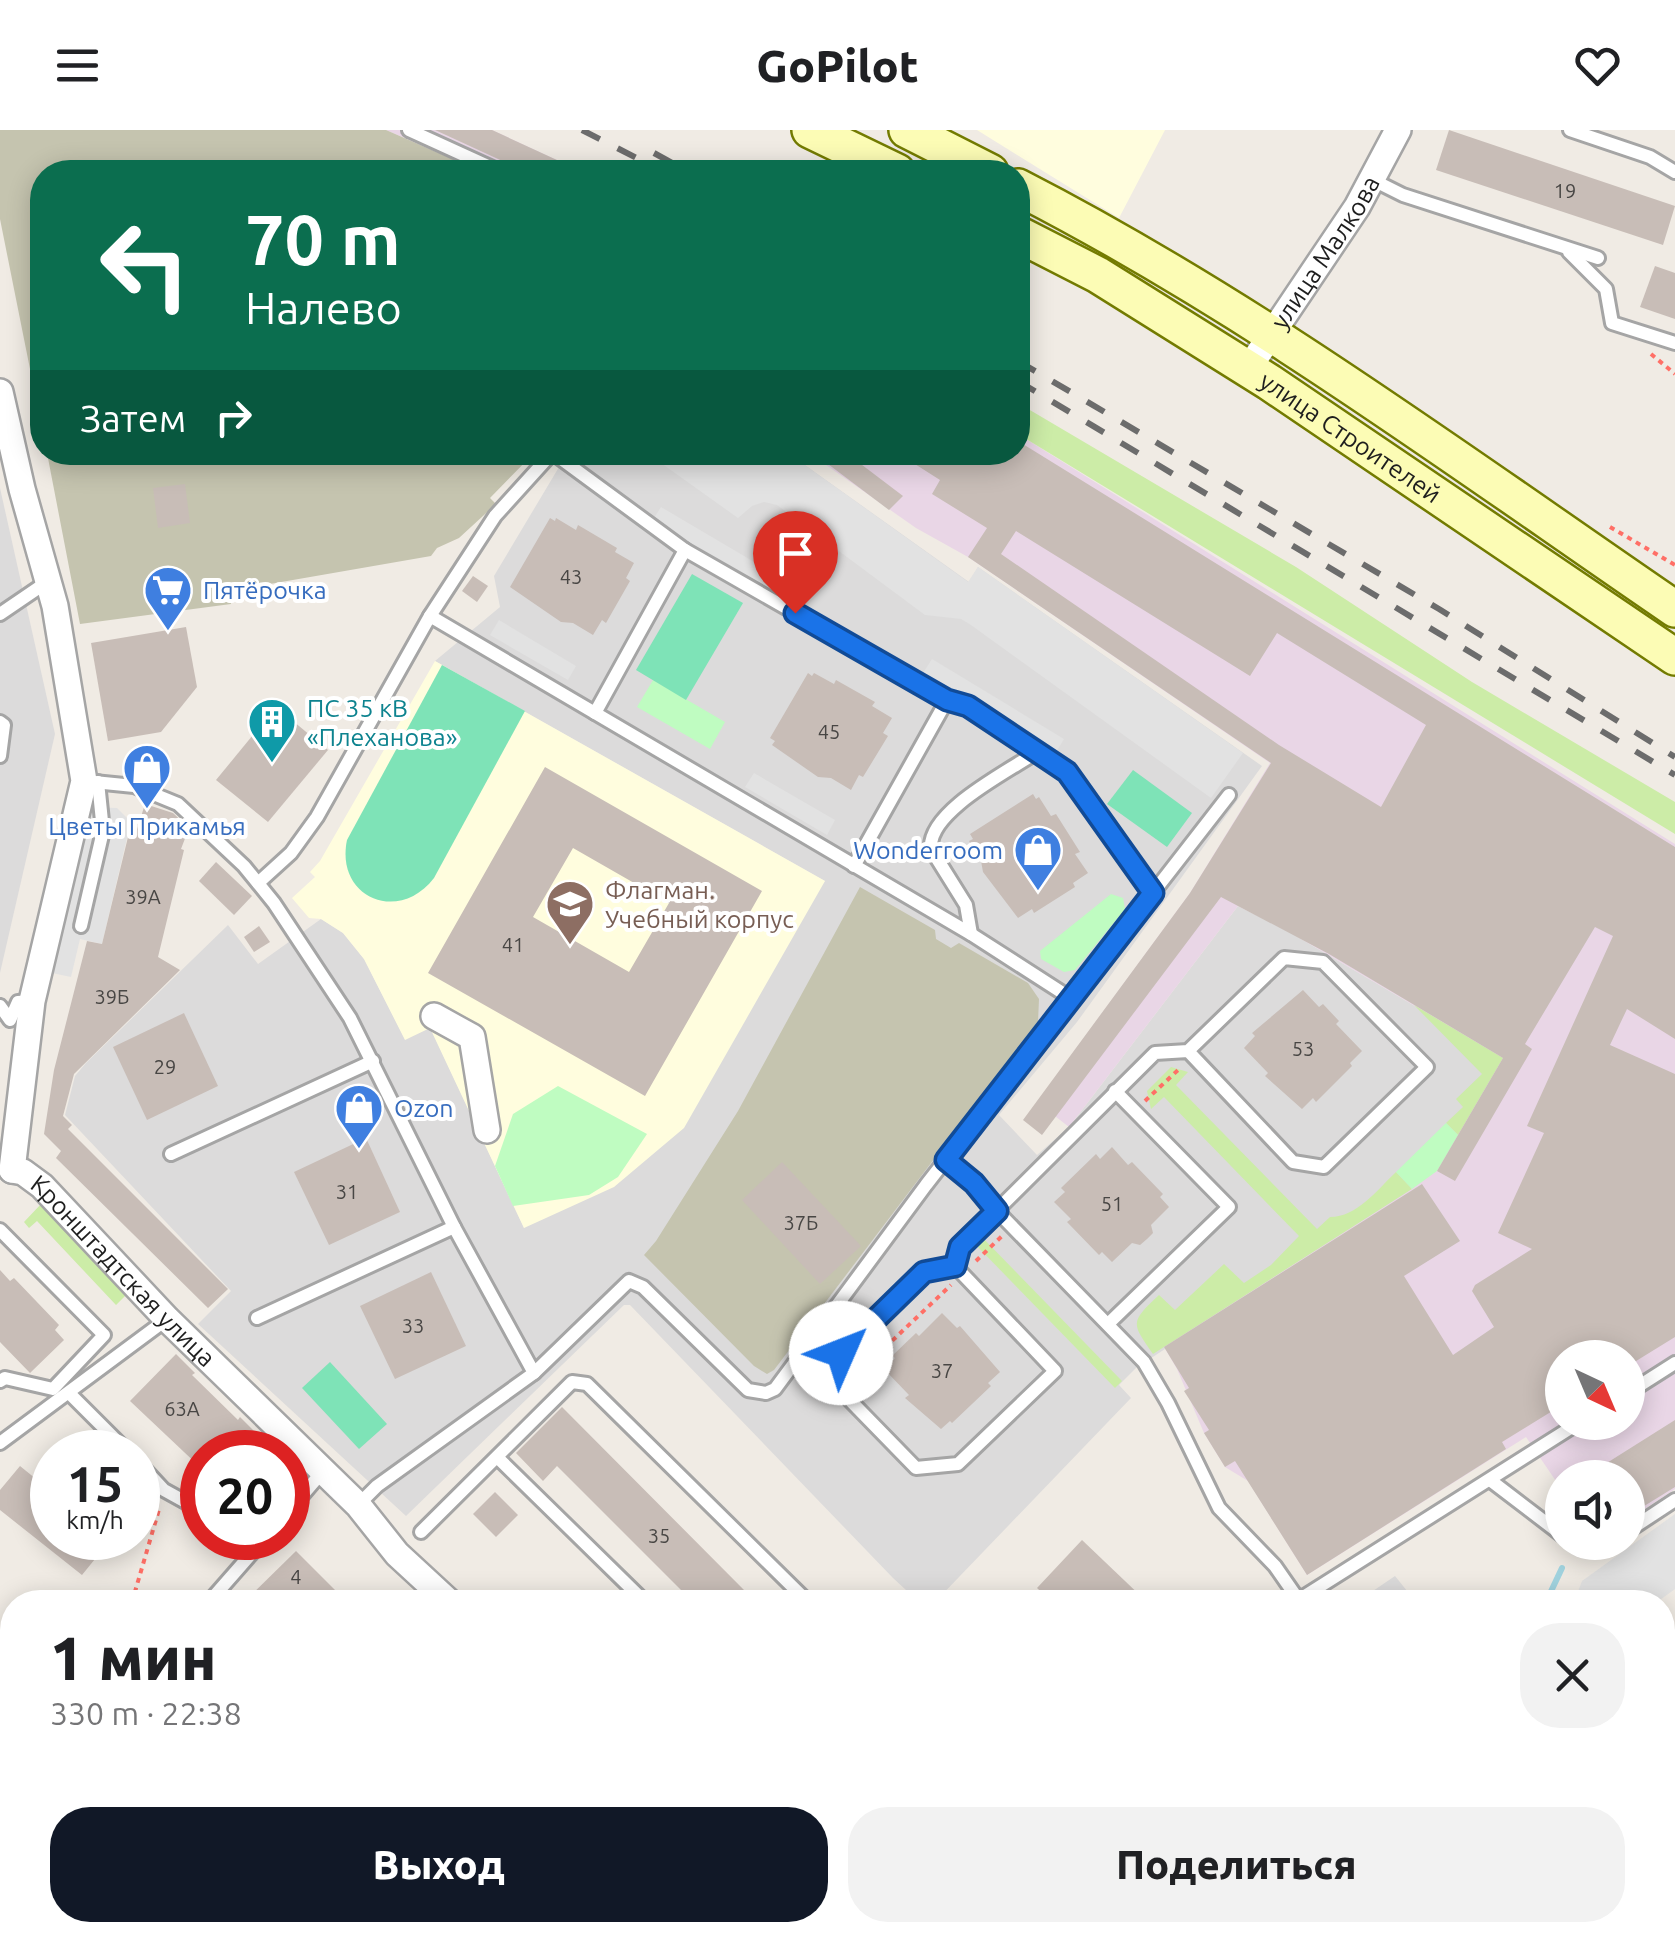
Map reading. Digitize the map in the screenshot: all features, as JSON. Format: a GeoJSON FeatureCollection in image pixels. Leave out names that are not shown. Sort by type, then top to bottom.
{"type":"FeatureCollection","features":[{"type":"Feature","properties":{"kind":"main road"},"geometry":{"type":"LineString","coordinates":[[810,130],[872,160]]}},
{"type":"Feature","properties":{"kind":"main road"},"geometry":{"type":"LineString","coordinates":[[906,130],[966,160]]}},
{"type":"Feature","properties":{"kind":"main road","name":"улица Строителей"},"geometry":{"type":"LineString","coordinates":[[1030,193],[1123,241],[1270,333],[1675,609]]}},
{"type":"Feature","properties":{"kind":"main road","name":"улица Строителей"},"geometry":{"type":"LineString","coordinates":[[1030,240],[1098,275],[1248,369],[1675,658]]}},
{"type":"Feature","properties":{"kind":"street","name":"улица Малкова"},"geometry":{"type":"LineString","coordinates":[[1248,369],[1373,180],[1398,130]]}},
{"type":"Feature","properties":{"kind":"street","name":"Кронштадтская улица"},"geometry":{"type":"LineString","coordinates":[[0,392],[58,624],[91,782],[32,1002],[6,1175],[23,1172],[42,1186],[271,1430]]}},
{"type":"Feature","properties":{"kind":"street"},"geometry":{"type":"LineString","coordinates":[[434,1016],[472,1037],[487,1130]]}},
{"type":"Feature","properties":{"kind":"street","name":"Кронштадтская улица"},"geometry":{"type":"LineString","coordinates":[[310,1463],[358,1505],[398,1554],[436,1590]]}},
{"type":"Feature","properties":{"kind":"lane"},"geometry":{"type":"LineString","coordinates":[[409,130],[475,160]]}},
{"type":"Feature","properties":{"kind":"lane"},"geometry":{"type":"LineString","coordinates":[[1570,130],[1650,157],[1675,172]]}},
{"type":"Feature","properties":{"kind":"lane"},"geometry":{"type":"LineString","coordinates":[[1373,180],[1403,195],[1598,258]]}},
{"type":"Feature","properties":{"kind":"lane"},"geometry":{"type":"LineString","coordinates":[[1566,248],[1606,289],[1612,322],[1675,343]]}},
{"type":"Feature","properties":{"kind":"lane"},"geometry":{"type":"LineString","coordinates":[[258,883],[291,853],[317,817],[430,616],[495,516],[542,465]]}},
{"type":"Feature","properties":{"kind":"lane"},"geometry":{"type":"LineString","coordinates":[[569,465],[685,550],[1040,750],[1067,772],[1153,893]]}},
{"type":"Feature","properties":{"kind":"lane"},"geometry":{"type":"LineString","coordinates":[[596,713],[685,550]]}},
{"type":"Feature","properties":{"kind":"lane"},"geometry":{"type":"LineString","coordinates":[[0,614],[47,582]]}},
{"type":"Feature","properties":{"kind":"lane"},"geometry":{"type":"LineString","coordinates":[[430,616],[971,934],[1072,1000]]}},
{"type":"Feature","properties":{"kind":"lane"},"geometry":{"type":"LineString","coordinates":[[854,866],[947,700]]}},
{"type":"Feature","properties":{"kind":"lane"},"geometry":{"type":"LineString","coordinates":[[0,722],[4,725],[0,756]]}},
{"type":"Feature","properties":{"kind":"lane"},"geometry":{"type":"LineString","coordinates":[[971,934],[968,910],[931,849],[931,838],[948,812],[1040,750]]}},
{"type":"Feature","properties":{"kind":"lane"},"geometry":{"type":"LineString","coordinates":[[81,926],[104,831],[91,782],[134,786],[158,793],[202,823],[258,883],[350,1018],[454,1227],[534,1373]]}},
{"type":"Feature","properties":{"kind":"lane"},"geometry":{"type":"LineString","coordinates":[[358,1505],[377,1486],[534,1373],[629,1281],[643,1287],[748,1390],[766,1393],[774,1388],[1229,795]]}},
{"type":"Feature","properties":{"kind":"lane"},"geometry":{"type":"LineString","coordinates":[[959,1270],[924,1272],[841,1353],[840,1390],[916,1468],[958,1464],[1055,1371],[959,1270],[960,1247],[1155,1053],[1191,1054],[1292,1162],[1324,1167],[1427,1067],[1323,962],[1284,958],[1191,1054]]}},
{"type":"Feature","properties":{"kind":"lane"},"geometry":{"type":"LineString","coordinates":[[5,1024],[18,1002],[32,1002]]}},
{"type":"Feature","properties":{"kind":"lane"},"geometry":{"type":"LineString","coordinates":[[0,1006],[5,1024]]}},
{"type":"Feature","properties":{"kind":"lane"},"geometry":{"type":"LineString","coordinates":[[172,1154],[373,1061]]}},
{"type":"Feature","properties":{"kind":"lane"},"geometry":{"type":"LineString","coordinates":[[1108,1324],[1230,1207],[1115,1091]]}},
{"type":"Feature","properties":{"kind":"lane"},"geometry":{"type":"LineString","coordinates":[[946,1160],[974,1183],[1144,1362],[1219,1508],[1267,1556],[1292,1590]]}},
{"type":"Feature","properties":{"kind":"lane"},"geometry":{"type":"LineString","coordinates":[[256,1318],[454,1227]]}},
{"type":"Feature","properties":{"kind":"lane"},"geometry":{"type":"LineString","coordinates":[[0,1230],[104,1335],[54,1389],[0,1380]]}},
{"type":"Feature","properties":{"kind":"lane"},"geometry":{"type":"LineString","coordinates":[[0,1443],[167,1319]]}},
{"type":"Feature","properties":{"kind":"lane"},"geometry":{"type":"LineString","coordinates":[[1645,1382],[1675,1363]]}},
{"type":"Feature","properties":{"kind":"lane"},"geometry":{"type":"LineString","coordinates":[[421,1532],[572,1382],[587,1384],[796,1590]]}},
{"type":"Feature","properties":{"kind":"lane"},"geometry":{"type":"LineString","coordinates":[[70,1394],[106,1430]]}},
{"type":"Feature","properties":{"kind":"lane"},"geometry":{"type":"LineString","coordinates":[[1317,1590],[1552,1440]]}},
{"type":"Feature","properties":{"kind":"lane"},"geometry":{"type":"LineString","coordinates":[[498,1458],[633,1590]]}},
{"type":"Feature","properties":{"kind":"lane"},"geometry":{"type":"LineString","coordinates":[[310,1487],[323,1472]]}},
{"type":"Feature","properties":{"kind":"lane"},"geometry":{"type":"LineString","coordinates":[[1490,1480],[1545,1523]]}},
{"type":"Feature","properties":{"kind":"lane"},"geometry":{"type":"LineString","coordinates":[[160,1486],[180,1499]]}},
{"type":"Feature","properties":{"kind":"lane"},"geometry":{"type":"LineString","coordinates":[[1645,1520],[1675,1500]]}},
{"type":"Feature","properties":{"kind":"lane"},"geometry":{"type":"LineString","coordinates":[[220,1590],[246,1560]]}},
{"type":"Feature","properties":{"kind":"path"},"geometry":{"type":"LineString","coordinates":[[1135,1112],[1191,1054]]}},
{"type":"Feature","properties":{"kind":"path"},"geometry":{"type":"LineString","coordinates":[[840,1390],[959,1270],[1012,1226]]}},
{"type":"Feature","properties":{"kind":"path"},"geometry":{"type":"LineString","coordinates":[[135,1590],[164,1490]]}},
{"type":"Feature","properties":{"kind":"shaded area"},"geometry":{"type":"Polygon","coordinates":[[[0,130],[386,130],[455,160],[30,160],[30,369],[0,219],[0,130]]]}},
{"type":"Feature","properties":{"kind":"shaded area"},"geometry":{"type":"Polygon","coordinates":[[[386,130],[492,130],[557,160],[455,160],[386,130]]]}},
{"type":"Feature","properties":{"kind":"shaded area"},"geometry":{"type":"Polygon","coordinates":[[[977,130],[1165,130],[1119,218],[977,130]]]}},
{"type":"Feature","properties":{"kind":"shaded area"},"geometry":{"type":"Polygon","coordinates":[[[1030,441],[1675,844],[1675,1489],[1645,1509],[1645,1460],[1545,1460],[1545,1465],[1526,1437],[1307,1575],[1248,1481],[1225,1467],[1204,1433],[1164,1347],[1437,1171],[1503,1058],[1238,906],[1069,1127],[1037,1102],[1190,893],[1270,763],[968,557],[916,528],[826,465],[1030,465],[1030,441]]]}},
{"type":"Feature","properties":{"kind":"shaded area"},"geometry":{"type":"Polygon","coordinates":[[[49,465],[522,465],[490,498],[496,504],[459,538],[437,548],[431,556],[230,591],[231,604],[80,624],[49,465]]]}},
{"type":"Feature","properties":{"kind":"shaded area"},"geometry":{"type":"Polygon","coordinates":[[[560,465],[805,465],[969,582],[978,567],[1262,766],[1077,1022],[999,1115],[1037,1155],[1069,1127],[1238,906],[1503,1058],[1437,1171],[1136,1368],[1119,1385],[1131,1398],[947,1590],[906,1590],[630,1305],[624,1305],[406,1516],[198,1324],[231,1291],[65,1115],[75,1076],[86,1063],[228,925],[258,964],[321,919],[343,933],[364,959],[405,1039],[430,1027],[524,1228],[825,881],[435,661],[500,607],[494,576],[560,465]]]}},
{"type":"Feature","properties":{"kind":"shaded area"},"geometry":{"type":"Polygon","coordinates":[[[664,465],[805,465],[968,582],[978,567],[1243,753],[1211,798],[971,625],[961,619],[925,615],[777,505],[764,502],[752,506],[738,518],[664,465]]]}},
{"type":"Feature","properties":{"kind":"shaded area"},"geometry":{"type":"Polygon","coordinates":[[[0,488],[55,734],[0,973],[0,488]]]}},
{"type":"Feature","properties":{"kind":"shaded area"},"geometry":{"type":"Polygon","coordinates":[[[661,507],[793,585],[785,600],[652,521],[661,507]]]}},
{"type":"Feature","properties":{"kind":"shaded area"},"geometry":{"type":"Polygon","coordinates":[[[499,620],[576,666],[568,680],[490,635],[499,620]]]}},
{"type":"Feature","properties":{"kind":"shaded area"},"geometry":{"type":"Polygon","coordinates":[[[932,659],[1064,739],[1055,754],[923,673],[932,659]]]}},
{"type":"Feature","properties":{"kind":"shaded area","name":"Флагман. Учебный корпус"},"geometry":{"type":"Polygon","coordinates":[[[435,661],[825,881],[684,1128],[614,1187],[524,1228],[430,1028],[405,1040],[364,959],[343,933],[321,919],[309,918],[292,898],[315,877],[310,872],[435,661]]]}},
{"type":"Feature","properties":{"kind":"shaded area"},"geometry":{"type":"Polygon","coordinates":[[[754,773],[835,820],[827,835],[745,787],[754,773]]]}},
{"type":"Feature","properties":{"kind":"shaded area"},"geometry":{"type":"Polygon","coordinates":[[[86,807],[117,808],[137,828],[134,839],[127,838],[102,944],[80,939],[71,977],[47,972],[86,807]]]}},
{"type":"Feature","properties":{"kind":"shaded area"},"geometry":{"type":"Polygon","coordinates":[[[860,887],[935,930],[936,939],[951,948],[959,943],[1028,983],[1039,999],[1038,1022],[774,1370],[767,1374],[754,1366],[644,1255],[738,1111],[860,887]]]}},
{"type":"Feature","properties":{"kind":"shaded area"},"geometry":{"type":"Polygon","coordinates":[[[1675,1514],[1675,1589],[1579,1590],[1582,1581],[1611,1560],[1645,1560],[1645,1536],[1675,1514]]]}},
{"type":"Feature","properties":{"kind":"shaded area"},"geometry":{"type":"Polygon","coordinates":[[[1395,1576],[1406,1590],[1374,1590],[1395,1576]]]}},
{"type":"Feature","properties":{"kind":"green space"},"geometry":{"type":"Polygon","coordinates":[[[1030,410],[1296,567],[1472,682],[1675,802],[1675,834],[1030,441],[1030,410]]]}},
{"type":"Feature","properties":{"kind":"green space"},"geometry":{"type":"Polygon","coordinates":[[[692,574],[743,603],[686,700],[636,670],[692,574]]]}},
{"type":"Feature","properties":{"kind":"green space"},"geometry":{"type":"Polygon","coordinates":[[[442,665],[525,711],[434,878],[420,892],[404,900],[373,898],[360,890],[351,877],[346,860],[347,840],[442,665]]]}},
{"type":"Feature","properties":{"kind":"green space"},"geometry":{"type":"Polygon","coordinates":[[[653,680],[725,722],[710,749],[637,707],[653,680]]]}},
{"type":"Feature","properties":{"kind":"green space"},"geometry":{"type":"Polygon","coordinates":[[[1133,770],[1192,813],[1167,847],[1107,804],[1133,770]]]}},
{"type":"Feature","properties":{"kind":"green space"},"geometry":{"type":"Polygon","coordinates":[[[1111,894],[1123,898],[1125,909],[1075,970],[1064,972],[1041,959],[1040,951],[1111,894]]]}},
{"type":"Feature","properties":{"kind":"green space"},"geometry":{"type":"Polygon","coordinates":[[[1414,1005],[1503,1058],[1458,1135],[1446,1123],[1463,1107],[1456,1099],[1482,1074],[1414,1005]]]}},
{"type":"Feature","properties":{"kind":"green space"},"geometry":{"type":"Polygon","coordinates":[[[1171,1067],[1188,1072],[1176,1085],[1317,1229],[1330,1217],[1358,1208],[1396,1172],[1412,1189],[1153,1354],[1137,1323],[1159,1295],[1175,1310],[1224,1264],[1244,1283],[1271,1265],[1299,1236],[1164,1097],[1151,1109],[1147,1091],[1171,1067]]]}},
{"type":"Feature","properties":{"kind":"green space"},"geometry":{"type":"Polygon","coordinates":[[[558,1086],[647,1134],[618,1177],[589,1195],[513,1206],[495,1166],[513,1114],[558,1086]]]}},
{"type":"Feature","properties":{"kind":"green space"},"geometry":{"type":"Polygon","coordinates":[[[1446,1123],[1458,1135],[1437,1171],[1412,1189],[1396,1172],[1446,1123]]]}},
{"type":"Feature","properties":{"kind":"green space"},"geometry":{"type":"Polygon","coordinates":[[[42,1203],[129,1292],[116,1305],[37,1221],[29,1228],[24,1222],[42,1203]]]}},
{"type":"Feature","properties":{"kind":"green space"},"geometry":{"type":"Polygon","coordinates":[[[981,1236],[1122,1381],[1115,1388],[974,1243],[981,1236]]]}},
{"type":"Feature","properties":{"kind":"green space"},"geometry":{"type":"Polygon","coordinates":[[[330,1362],[387,1424],[359,1449],[302,1388],[330,1362]]]}},
{"type":"Feature","properties":{"kind":"building"},"geometry":{"type":"Polygon","coordinates":[[[435,130],[492,130],[557,160],[500,160],[435,130]]]}},
{"type":"Feature","properties":{"kind":"building"},"geometry":{"type":"Polygon","coordinates":[[[1449,130],[1675,206],[1663,245],[1436,170],[1449,130]]]}},
{"type":"Feature","properties":{"kind":"building"},"geometry":{"type":"Polygon","coordinates":[[[1655,266],[1675,273],[1675,319],[1640,307],[1655,266]]]}},
{"type":"Feature","properties":{"kind":"building"},"geometry":{"type":"Polygon","coordinates":[[[1030,448],[1675,847],[1675,1039],[1627,1009],[1610,1045],[1675,1074],[1675,1337],[1645,1356],[1645,1340],[1545,1340],[1545,1415],[1502,1442],[1506,1449],[1307,1575],[1235,1461],[1225,1467],[1204,1433],[1209,1430],[1184,1391],[1189,1388],[1164,1347],[1422,1184],[1460,1241],[1404,1276],[1453,1355],[1494,1327],[1472,1291],[1475,1285],[1532,1249],[1498,1233],[1544,1133],[1527,1126],[1613,936],[1595,927],[1525,1044],[1532,1049],[1455,1181],[1437,1171],[1503,1058],[1329,954],[1221,897],[1042,1135],[1023,1120],[1190,893],[1271,763],[968,557],[987,528],[932,494],[940,480],[916,465],[1030,465],[1030,448]],[[1016,531],[1001,554],[1279,745],[1381,807],[1426,725],[1277,633],[1250,676],[1016,531]]]}},
{"type":"Feature","properties":{"kind":"building"},"geometry":{"type":"Polygon","coordinates":[[[829,465],[862,465],[903,496],[889,510],[829,465]]]}},
{"type":"Feature","properties":{"kind":"building"},"geometry":{"type":"Polygon","coordinates":[[[185,484],[190,523],[158,528],[153,488],[185,484]]]}},
{"type":"Feature","properties":{"kind":"building"},"geometry":{"type":"Polygon","coordinates":[[[550,518],[576,530],[578,525],[634,563],[626,578],[630,581],[606,623],[602,620],[593,635],[573,623],[561,622],[510,587],[550,518]]]}},
{"type":"Feature","properties":{"kind":"building"},"geometry":{"type":"Polygon","coordinates":[[[473,576],[488,586],[477,602],[462,591],[473,576]]]}},
{"type":"Feature","properties":{"kind":"building"},"geometry":{"type":"Polygon","coordinates":[[[186,627],[197,687],[161,732],[108,741],[91,643],[186,627]]]}},
{"type":"Feature","properties":{"kind":"building"},"geometry":{"type":"Polygon","coordinates":[[[808,673],[834,684],[836,680],[875,702],[872,706],[892,718],[883,733],[888,736],[851,790],[831,778],[818,777],[772,745],[775,741],[770,738],[808,673]]]}},
{"type":"Feature","properties":{"kind":"building","name":"ПС 35 кВ «Плеханова»"},"geometry":{"type":"Polygon","coordinates":[[[276,707],[328,750],[268,822],[216,780],[276,707]]]}},
{"type":"Feature","properties":{"kind":"building"},"geometry":{"type":"Polygon","coordinates":[[[545,767],[762,891],[645,1096],[428,973],[545,767]],[[573,848],[533,917],[629,972],[669,903],[573,848]]]}},
{"type":"Feature","properties":{"kind":"building"},"geometry":{"type":"Polygon","coordinates":[[[1033,794],[1051,816],[1056,814],[1088,873],[1073,883],[1075,887],[1034,913],[1032,909],[1018,918],[983,872],[969,841],[973,839],[970,834],[1033,794]]]}},
{"type":"Feature","properties":{"kind":"building"},"geometry":{"type":"Polygon","coordinates":[[[145,804],[173,813],[189,828],[158,957],[180,970],[74,1074],[63,1116],[72,1125],[68,1129],[228,1289],[208,1308],[56,1158],[61,1151],[44,1134],[54,1070],[87,941],[102,944],[128,837],[134,839],[145,804]]]}},
{"type":"Feature","properties":{"kind":"building"},"geometry":{"type":"Polygon","coordinates":[[[216,862],[252,896],[234,915],[199,881],[216,862]]]}},
{"type":"Feature","properties":{"kind":"building"},"geometry":{"type":"Polygon","coordinates":[[[259,926],[270,942],[254,952],[244,937],[259,926]]]}},
{"type":"Feature","properties":{"kind":"building"},"geometry":{"type":"Polygon","coordinates":[[[1303,990],[1319,1007],[1323,1004],[1362,1051],[1316,1102],[1313,1098],[1302,1109],[1265,1076],[1268,1073],[1244,1048],[1255,1036],[1252,1033],[1303,990]]]}},
{"type":"Feature","properties":{"kind":"building"},"geometry":{"type":"Polygon","coordinates":[[[184,1013],[218,1086],[147,1120],[113,1047],[184,1013]]]}},
{"type":"Feature","properties":{"kind":"building"},"geometry":{"type":"Polygon","coordinates":[[[366,1138],[400,1212],[329,1245],[294,1172],[366,1138]]]}},
{"type":"Feature","properties":{"kind":"building"},"geometry":{"type":"Polygon","coordinates":[[[1112,1147],[1163,1194],[1160,1197],[1169,1207],[1151,1225],[1153,1233],[1147,1239],[1140,1245],[1132,1243],[1112,1262],[1102,1252],[1099,1255],[1067,1222],[1071,1219],[1054,1202],[1065,1192],[1061,1188],[1096,1154],[1100,1159],[1112,1147]]]}},
{"type":"Feature","properties":{"kind":"building"},"geometry":{"type":"Polygon","coordinates":[[[782,1162],[861,1246],[820,1284],[742,1200],[782,1162]]]}},
{"type":"Feature","properties":{"kind":"building"},"geometry":{"type":"Polygon","coordinates":[[[0,1270],[10,1281],[14,1278],[59,1325],[55,1330],[64,1340],[30,1373],[0,1342],[0,1270]]]}},
{"type":"Feature","properties":{"kind":"building"},"geometry":{"type":"Polygon","coordinates":[[[431,1272],[466,1346],[395,1379],[360,1306],[431,1272]]]}},
{"type":"Feature","properties":{"kind":"building"},"geometry":{"type":"Polygon","coordinates":[[[942,1313],[957,1328],[960,1326],[1000,1372],[988,1383],[991,1386],[941,1429],[905,1398],[909,1395],[884,1369],[895,1358],[892,1356],[942,1313]]]}},
{"type":"Feature","properties":{"kind":"building"},"geometry":{"type":"Polygon","coordinates":[[[176,1354],[195,1373],[192,1375],[253,1430],[180,1430],[180,1448],[130,1401],[176,1354]]]}},
{"type":"Feature","properties":{"kind":"building"},"geometry":{"type":"Polygon","coordinates":[[[562,1407],[744,1590],[681,1590],[557,1466],[543,1481],[516,1453],[562,1407]]]}},
{"type":"Feature","properties":{"kind":"building"},"geometry":{"type":"Polygon","coordinates":[[[1675,1420],[1675,1487],[1645,1506],[1645,1460],[1612,1460],[1675,1420]]]}},
{"type":"Feature","properties":{"kind":"building"},"geometry":{"type":"Polygon","coordinates":[[[20,1466],[30,1474],[30,1534],[0,1510],[0,1490],[20,1466]]]}},
{"type":"Feature","properties":{"kind":"building"},"geometry":{"type":"Polygon","coordinates":[[[495,1492],[518,1515],[496,1537],[473,1514],[495,1492]]]}},
{"type":"Feature","properties":{"kind":"building"},"geometry":{"type":"Polygon","coordinates":[[[1082,1540],[1134,1590],[1039,1590],[1082,1540]]]}},
{"type":"Feature","properties":{"kind":"building"},"geometry":{"type":"Polygon","coordinates":[[[63,1560],[94,1560],[82,1575],[63,1560]]]}},
{"type":"Feature","properties":{"kind":"building"},"geometry":{"type":"Polygon","coordinates":[[[287,1560],[305,1560],[335,1590],[256,1590],[287,1560]]]}},
{"type":"Feature","properties":{"kind":"waterway"},"geometry":{"type":"LineString","coordinates":[[1552,1590],[1562,1568]]}},
{"type":"Feature","properties":{"kind":"railway"},"geometry":{"type":"LineString","coordinates":[[582,130],[641,160]]}},
{"type":"Feature","properties":{"kind":"railway"},"geometry":{"type":"LineString","coordinates":[[654,153],[667,160]]}},
{"type":"Feature","properties":{"kind":"railway"},"geometry":{"type":"LineString","coordinates":[[1030,368],[1439,609],[1675,757]]}},
{"type":"Feature","properties":{"kind":"railway"},"geometry":{"type":"LineString","coordinates":[[1030,388],[1675,775]]}},
{"type":"Feature","properties":{"kind":"place","name":"Пятёрочка"},"geometry":{"type":"Point","coordinates":[168,632]}},
{"type":"Feature","properties":{"kind":"place","name":"ПС 35 кВ «Плеханова»"},"geometry":{"type":"Point","coordinates":[272,764]}},
{"type":"Feature","properties":{"kind":"place","name":"Цветы Прикамья"},"geometry":{"type":"Point","coordinates":[147,810]}},
{"type":"Feature","properties":{"kind":"place","name":"Wonderroom"},"geometry":{"type":"Point","coordinates":[1038,892]}},
{"type":"Feature","properties":{"kind":"place","name":"Флагман. Учебный корпус"},"geometry":{"type":"Point","coordinates":[570,946]}},
{"type":"Feature","properties":{"kind":"place","name":"Ozon"},"geometry":{"type":"Point","coordinates":[359,1150]}},
{"type":"Feature","properties":{"kind":"route"},"geometry":{"type":"LineString","coordinates":[[795,613],[947,700],[968,706],[1040,750],[1067,772],[1153,893],[946,1160],[974,1183],[997,1211],[960,1247],[955,1266],[924,1272],[841,1353]]}}]}
